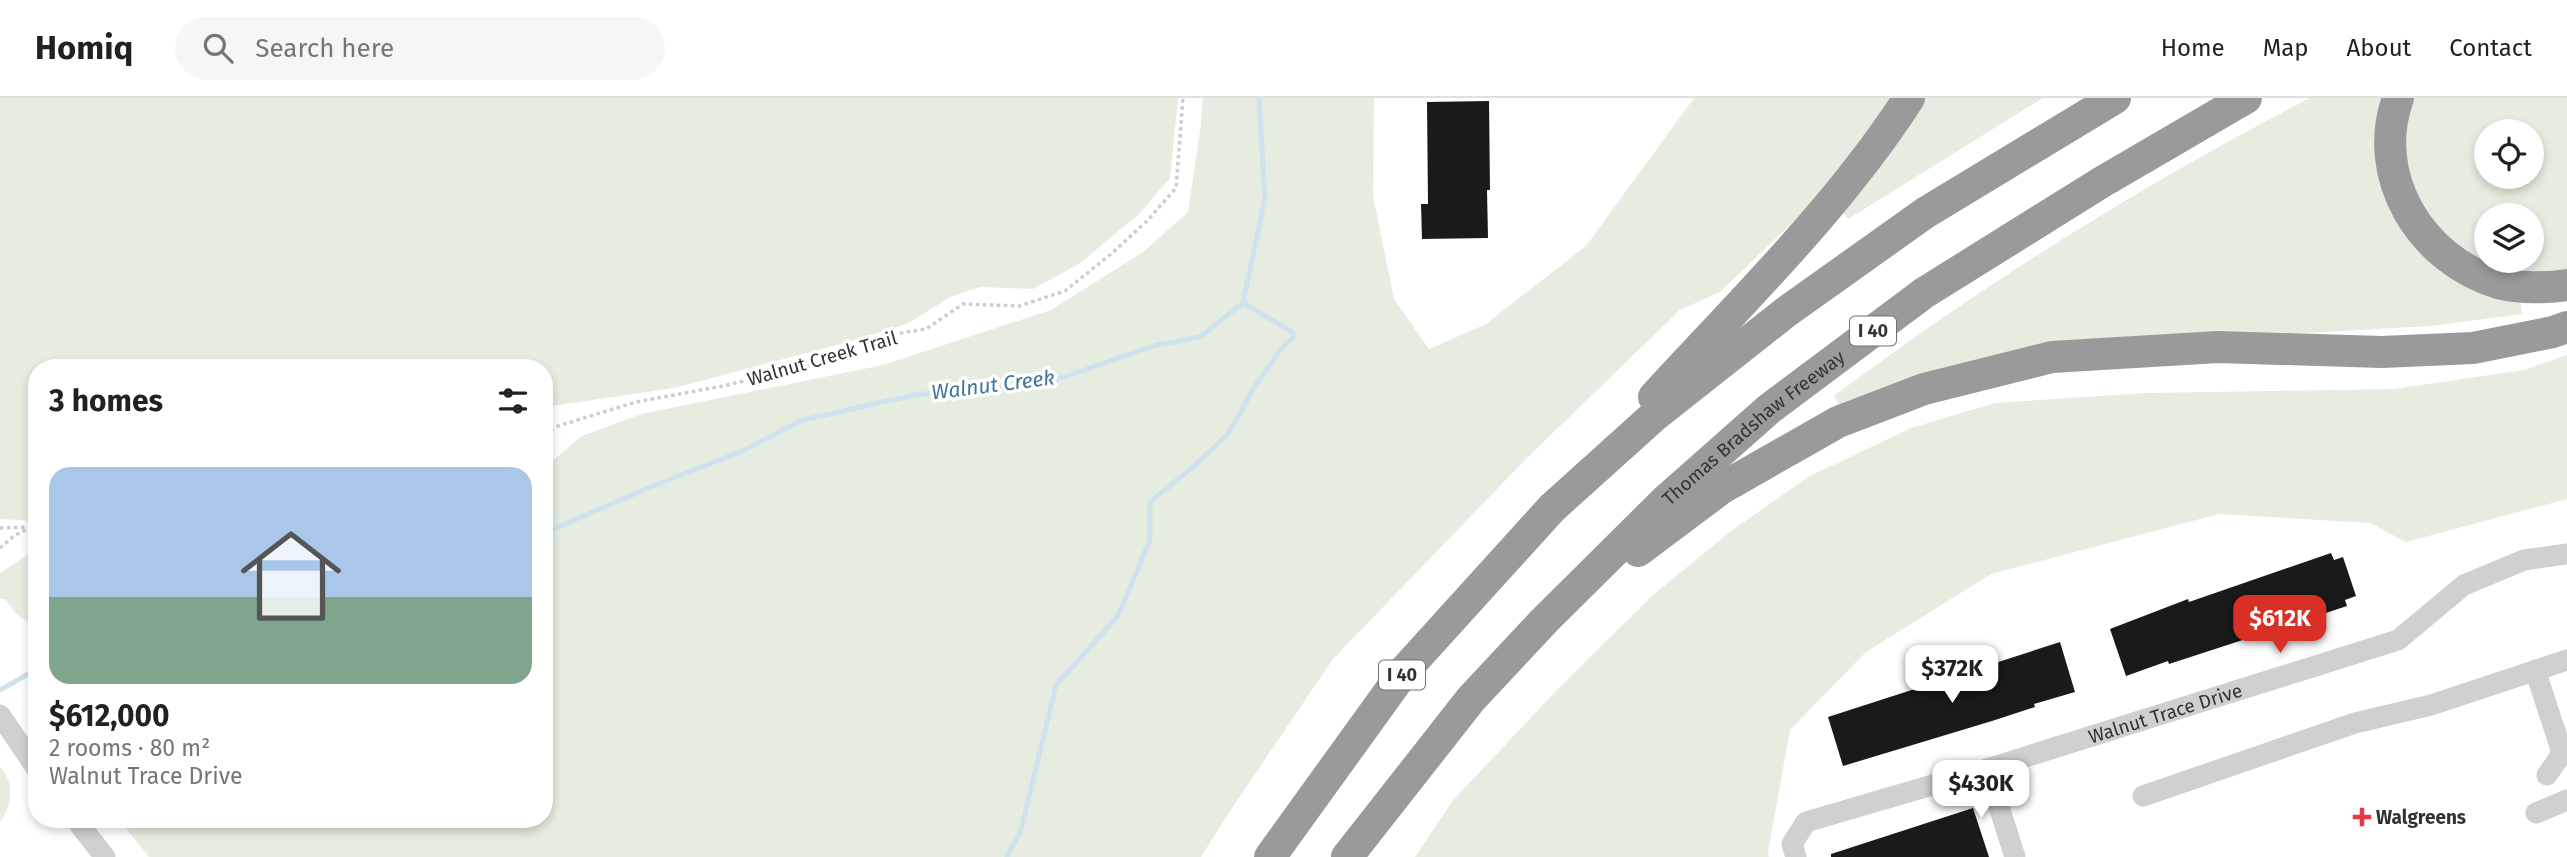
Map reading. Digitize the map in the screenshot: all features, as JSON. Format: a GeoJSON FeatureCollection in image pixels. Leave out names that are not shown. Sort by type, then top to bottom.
{"type":"FeatureCollection","features":[{"type":"Feature","properties":{"kind":"highway"},"geometry":{"type":"LineString","coordinates":[[1552,508],[1811,226],[1878,145],[1909,98]]}},
{"type":"Feature","properties":{"kind":"highway","name":"I 40"},"geometry":{"type":"LineString","coordinates":[[1270,857],[1405,670],[1552,508],[1653,417],[1786,312],[1925,212],[2115,98]]}},
{"type":"Feature","properties":{"kind":"highway","name":"Thomas Bradshaw Freeway"},"geometry":{"type":"LineString","coordinates":[[1347,857],[1471,699],[1544,621],[1665,501],[1769,409],[1924,293],[2102,182],[2246,98]]}},
{"type":"Feature","properties":{"kind":"highway"},"geometry":{"type":"LineString","coordinates":[[2398,98],[2391,117],[2393,180],[2405,207],[2424,234],[2445,255],[2467,269],[2498,283],[2537,289],[2567,285]]}},
{"type":"Feature","properties":{"kind":"highway"},"geometry":{"type":"LineString","coordinates":[[1544,621],[1723,488],[1838,422],[1924,389],[2052,357],[2218,347],[2382,352],[2473,348],[2567,327]]}},
{"type":"Feature","properties":{"kind":"street","name":"Walnut Trace Drive"},"geometry":{"type":"LineString","coordinates":[[1796,857],[1792,844],[1806,822],[1987,769],[2398,640],[2464,585],[2524,560],[2567,554]]}},
{"type":"Feature","properties":{"kind":"street"},"geometry":{"type":"LineString","coordinates":[[2143,796],[2355,723],[2431,705],[2567,660]]}},
{"type":"Feature","properties":{"kind":"street"},"geometry":{"type":"LineString","coordinates":[[2535,670],[2561,749],[2559,758],[2547,775]]}},
{"type":"Feature","properties":{"kind":"street"},"geometry":{"type":"LineString","coordinates":[[0,715],[28,756]]}},
{"type":"Feature","properties":{"kind":"street"},"geometry":{"type":"LineString","coordinates":[[1987,769],[2015,857]]}},
{"type":"Feature","properties":{"kind":"street"},"geometry":{"type":"LineString","coordinates":[[2536,813],[2567,800]]}},
{"type":"Feature","properties":{"kind":"street"},"geometry":{"type":"LineString","coordinates":[[82,828],[105,857]]}},
{"type":"Feature","properties":{"kind":"path","name":"Walnut Creek Trail"},"geometry":{"type":"LineString","coordinates":[[553,428],[636,402],[723,386],[815,363],[883,336],[926,328],[963,304],[1019,306],[1065,291],[1111,254],[1176,188],[1183,98]]}},
{"type":"Feature","properties":{"kind":"path"},"geometry":{"type":"LineString","coordinates":[[0,528],[28,527]]}},
{"type":"Feature","properties":{"kind":"path"},"geometry":{"type":"LineString","coordinates":[[0,548],[28,529]]}},
{"type":"Feature","properties":{"kind":"shaded area"},"geometry":{"type":"Polygon","coordinates":[[[0,98],[1178,98],[1170,178],[1139,214],[1079,264],[1033,289],[980,287],[950,297],[907,324],[674,388],[553,406],[553,359],[28,359],[28,521],[0,519],[0,98]]]}},
{"type":"Feature","properties":{"kind":"shaded area"},"geometry":{"type":"Polygon","coordinates":[[[1203,98],[1374,98],[1373,196],[1394,299],[1429,349],[1486,324],[1586,246],[1694,98],[1895,98],[1822,194],[1720,292],[1680,310],[1527,458],[1333,659],[1201,857],[149,857],[126,828],[553,828],[553,462],[556,458],[582,436],[641,414],[883,365],[1051,310],[1143,252],[1188,212],[1203,98]]]}},
{"type":"Feature","properties":{"kind":"shaded area"},"geometry":{"type":"Polygon","coordinates":[[[1919,98],[2043,98],[1848,219],[1840,209],[1919,98]]]}},
{"type":"Feature","properties":{"kind":"shaded area"},"geometry":{"type":"Polygon","coordinates":[[[2310,98],[2384,98],[2388,191],[2474,261],[2474,273],[2489,273],[2520,298],[2522,314],[2431,326],[2306,333],[2201,334],[2022,348],[1932,374],[1841,409],[1834,396],[1948,314],[2066,237],[2310,98]]]}},
{"type":"Feature","properties":{"kind":"shaded area"},"geometry":{"type":"Polygon","coordinates":[[[2411,98],[2567,98],[2567,272],[2544,273],[2544,203],[2474,203],[2474,255],[2452,240],[2424,207],[2408,179],[2407,128],[2411,98]]]}},
{"type":"Feature","properties":{"kind":"shaded area"},"geometry":{"type":"Polygon","coordinates":[[[2567,355],[2567,499],[2406,542],[2370,523],[2219,514],[1991,574],[1866,652],[1790,730],[1769,857],[1415,857],[1454,799],[1557,690],[1654,594],[1735,528],[1810,476],[1911,428],[1995,403],[2146,393],[2394,389],[2524,370],[2567,355]]]}},
{"type":"Feature","properties":{"kind":"shaded area"},"geometry":{"type":"Polygon","coordinates":[[[28,554],[28,622],[16,614],[5,599],[0,599],[0,573],[28,554]]]}},
{"type":"Feature","properties":{"kind":"shaded area"},"geometry":{"type":"Polygon","coordinates":[[[0,767],[8,780],[10,798],[0,822],[0,767]]]}},
{"type":"Feature","properties":{"kind":"building"},"geometry":{"type":"Polygon","coordinates":[[[1489,101],[1488,238],[1422,239],[1421,204],[1428,204],[1427,102],[1489,101]]]}},
{"type":"Feature","properties":{"kind":"building"},"geometry":{"type":"Polygon","coordinates":[[[2331,553],[2334,560],[2343,557],[2356,596],[2345,600],[2347,606],[2126,676],[2110,629],[2188,599],[2189,602],[2331,553]]]}},
{"type":"Feature","properties":{"kind":"building"},"geometry":{"type":"Polygon","coordinates":[[[2060,642],[2075,692],[2034,704],[2035,707],[1992,721],[1843,766],[1828,717],[2060,642]]]}},
{"type":"Feature","properties":{"kind":"building"},"geometry":{"type":"Polygon","coordinates":[[[1973,808],[1989,857],[1831,857],[1831,854],[1973,808]]]}},
{"type":"Feature","properties":{"kind":"waterway","name":"Walnut Creek"},"geometry":{"type":"LineString","coordinates":[[553,529],[740,452],[803,420],[914,395],[1047,383],[1156,345],[1200,337],[1243,303],[1265,198],[1259,98]]}},
{"type":"Feature","properties":{"kind":"waterway"},"geometry":{"type":"LineString","coordinates":[[1007,857],[1021,830],[1056,685],[1118,616],[1150,540],[1150,502],[1228,434],[1254,388],[1280,350],[1294,337],[1292,332],[1243,303]]}},
{"type":"Feature","properties":{"kind":"waterway","name":"Walnut Creek"},"geometry":{"type":"LineString","coordinates":[[0,690],[28,674]]}},
{"type":"Feature","properties":{"kind":"place","name":"Walgreens"},"geometry":{"type":"Point","coordinates":[2362,817]}}]}
